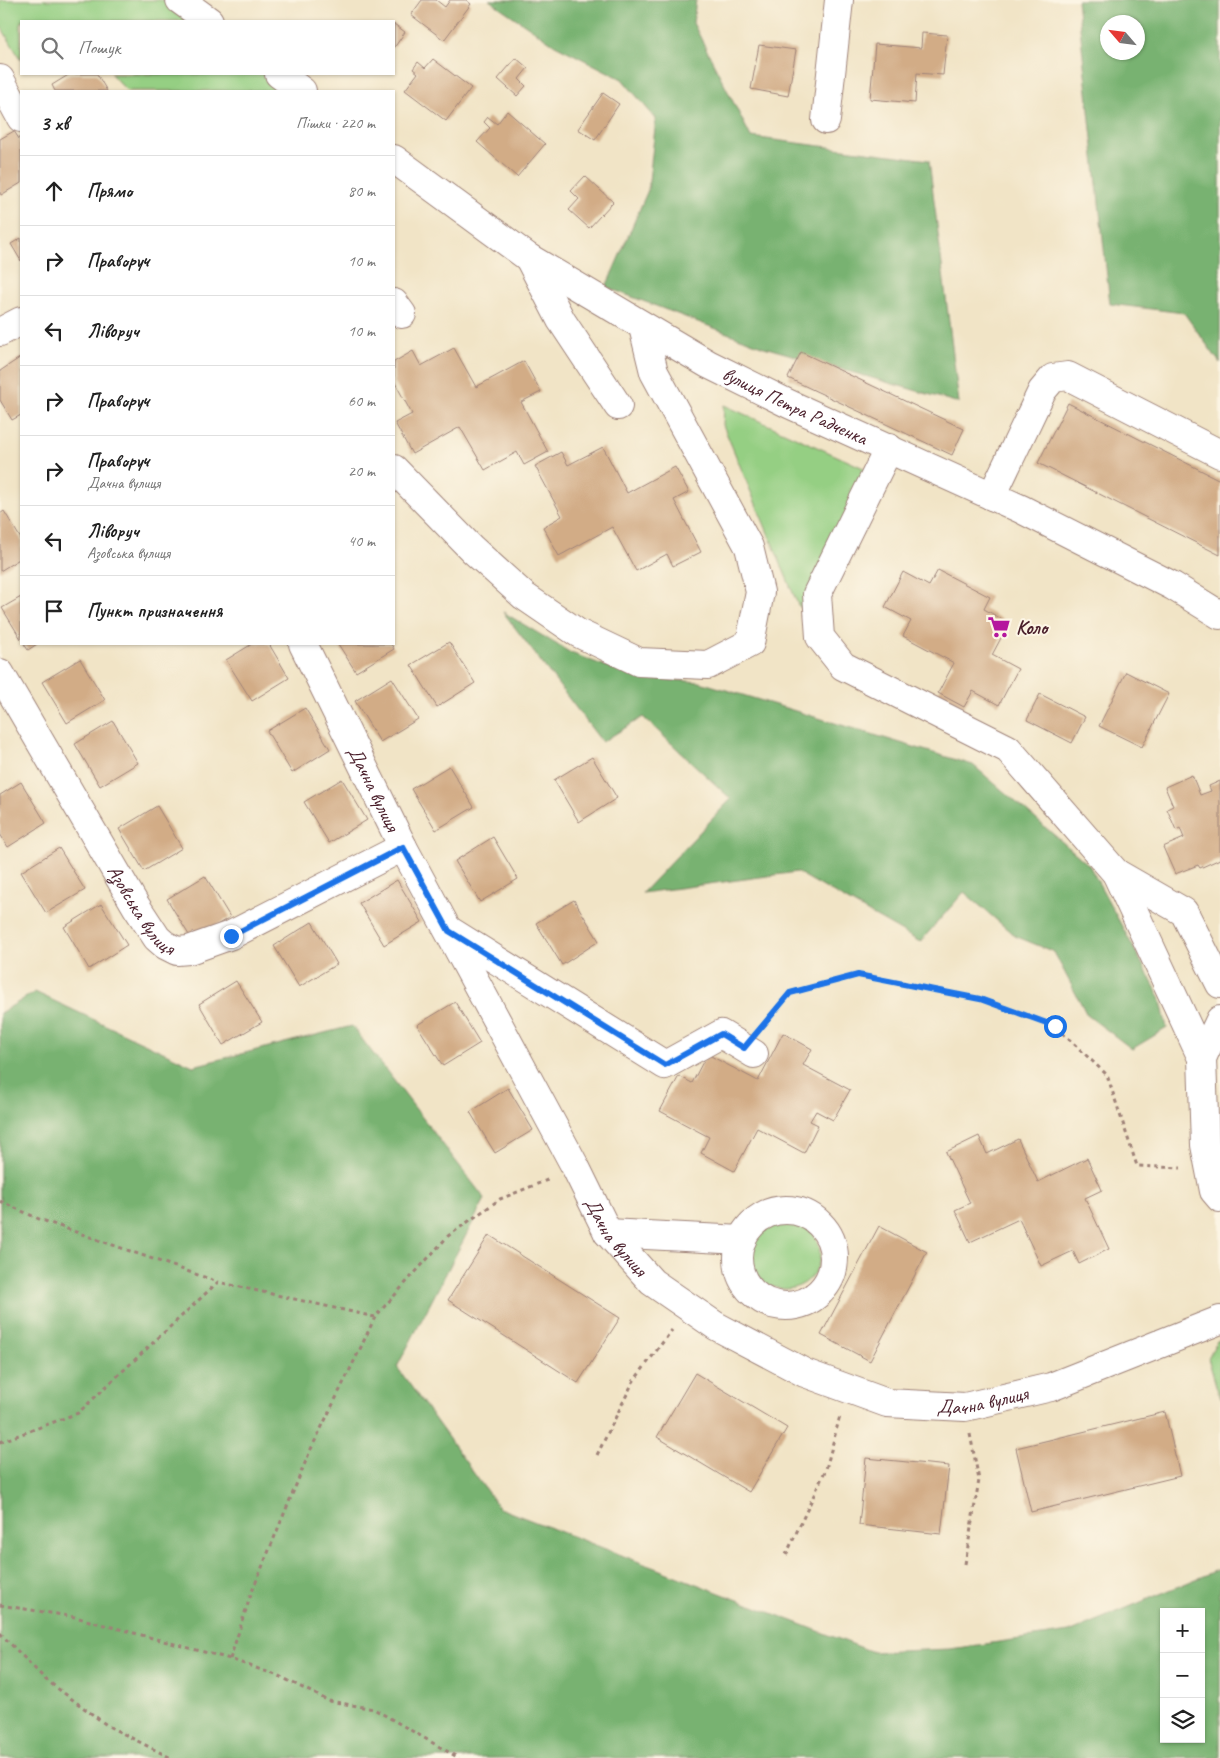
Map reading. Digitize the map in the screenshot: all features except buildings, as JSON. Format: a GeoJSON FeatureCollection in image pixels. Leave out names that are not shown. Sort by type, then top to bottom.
{"type":"FeatureCollection","features":[{"type":"Feature","properties":{"kind":"street"},"geometry":{"type":"LineString","coordinates":[[180,0],[208,20]]}},
{"type":"Feature","properties":{"kind":"street"},"geometry":{"type":"LineString","coordinates":[[826,120],[839,0]]}},
{"type":"Feature","properties":{"kind":"street"},"geometry":{"type":"LineString","coordinates":[[280,75],[301,90]]}},
{"type":"Feature","properties":{"kind":"street"},"geometry":{"type":"LineString","coordinates":[[0,78],[20,116]]}},
{"type":"Feature","properties":{"kind":"street","name":"вулиця Петра Радченка"},"geometry":{"type":"LineString","coordinates":[[395,160],[529,258],[708,364],[789,404],[1021,509],[1173,586],[1220,615]]}},
{"type":"Feature","properties":{"kind":"street"},"geometry":{"type":"LineString","coordinates":[[529,258],[561,320],[618,406]]}},
{"type":"Feature","properties":{"kind":"street"},"geometry":{"type":"LineString","coordinates":[[0,332],[20,322]]}},
{"type":"Feature","properties":{"kind":"street"},"geometry":{"type":"LineString","coordinates":[[395,470],[472,549],[524,596],[578,633],[639,662],[708,665],[750,643],[760,592],[749,547],[654,372],[643,327]]}},
{"type":"Feature","properties":{"kind":"street"},"geometry":{"type":"LineString","coordinates":[[992,496],[1042,391],[1053,378],[1068,376],[1220,454]]}},
{"type":"Feature","properties":{"kind":"street"},"geometry":{"type":"LineString","coordinates":[[889,448],[817,594],[820,636],[843,666],[1008,749],[1116,873],[1202,1058],[1205,1145],[1214,1191],[1220,1198]]}},
{"type":"Feature","properties":{"kind":"street","name":"Дачна вулиця"},"geometry":{"type":"LineString","coordinates":[[303,645],[403,847],[576,1168],[608,1233],[652,1282],[716,1326],[805,1373],[887,1403],[965,1407],[1051,1387],[1220,1320]]}},
{"type":"Feature","properties":{"kind":"street","name":"Азовська вулиця"},"geometry":{"type":"LineString","coordinates":[[0,673],[136,906],[157,938],[165,945],[177,951],[189,950],[231,936],[403,847]]}},
{"type":"Feature","properties":{"kind":"street"},"geometry":{"type":"LineString","coordinates":[[1116,873],[1184,912],[1220,984]]}},
{"type":"Feature","properties":{"kind":"street"},"geometry":{"type":"LineString","coordinates":[[449,931],[665,1065],[721,1034],[749,1051]]}},
{"type":"Feature","properties":{"kind":"street"},"geometry":{"type":"LineString","coordinates":[[1202,1058],[1220,1020]]}},
{"type":"Feature","properties":{"kind":"street"},"geometry":{"type":"LineString","coordinates":[[608,1233],[742,1240]]}},
{"type":"Feature","properties":{"kind":"path"},"geometry":{"type":"LineString","coordinates":[[749,1051],[790,993],[858,975],[980,999],[1055,1026],[1107,1074],[1136,1166],[1209,1169]]}},
{"type":"Feature","properties":{"kind":"path"},"geometry":{"type":"LineString","coordinates":[[230,1659],[251,1594],[284,1512],[310,1451],[375,1317],[448,1236],[500,1199],[576,1168]]}},
{"type":"Feature","properties":{"kind":"path"},"geometry":{"type":"LineString","coordinates":[[0,1201],[39,1219],[218,1282],[375,1317]]}},
{"type":"Feature","properties":{"kind":"path"},"geometry":{"type":"LineString","coordinates":[[0,1442],[78,1413],[218,1282]]}},
{"type":"Feature","properties":{"kind":"path"},"geometry":{"type":"LineString","coordinates":[[597,1455],[633,1382],[689,1308]]}},
{"type":"Feature","properties":{"kind":"path"},"geometry":{"type":"LineString","coordinates":[[786,1556],[826,1469],[847,1388]]}},
{"type":"Feature","properties":{"kind":"path"},"geometry":{"type":"LineString","coordinates":[[965,1407],[979,1480],[965,1564]]}},
{"type":"Feature","properties":{"kind":"path"},"geometry":{"type":"LineString","coordinates":[[0,1605],[75,1617],[230,1659],[279,1676],[330,1700],[374,1709],[459,1758]]}},
{"type":"Feature","properties":{"kind":"path"},"geometry":{"type":"LineString","coordinates":[[0,1633],[46,1679],[108,1726],[171,1758]]}},
{"type":"Feature","properties":{"kind":"green space"},"geometry":{"type":"Polygon","coordinates":[[[0,0],[164,0],[192,20],[20,20],[20,58],[0,25],[0,0]]]}},
{"type":"Feature","properties":{"kind":"green space"},"geometry":{"type":"Polygon","coordinates":[[[489,0],[696,0],[693,23],[751,137],[929,160],[959,403],[764,347],[606,287],[648,190],[656,119],[622,79],[555,45],[489,0]]]}},
{"type":"Feature","properties":{"kind":"green space"},"geometry":{"type":"Polygon","coordinates":[[[1077,0],[1220,0],[1220,363],[1184,313],[1110,304],[1077,0]]]}},
{"type":"Feature","properties":{"kind":"green space"},"geometry":{"type":"Polygon","coordinates":[[[112,75],[265,75],[286,90],[126,90],[112,75]]]}},
{"type":"Feature","properties":{"kind":"green space"},"geometry":{"type":"Polygon","coordinates":[[[724,405],[868,470],[868,477],[802,608],[798,605],[723,425],[724,405]]]}},
{"type":"Feature","properties":{"kind":"green space"},"geometry":{"type":"Polygon","coordinates":[[[503,612],[571,653],[634,677],[700,682],[973,765],[1089,865],[1160,997],[1167,1028],[1132,1049],[1087,1015],[1054,952],[1015,936],[964,892],[920,942],[797,872],[642,893],[731,799],[643,717],[602,742],[503,612]]]}},
{"type":"Feature","properties":{"kind":"green space"},"geometry":{"type":"Polygon","coordinates":[[[35,992],[193,1066],[352,1026],[485,1199],[397,1367],[499,1508],[873,1652],[950,1649],[1069,1632],[1220,1569],[1220,1758],[0,1758],[0,1013],[35,992]]]}},
{"type":"Feature","properties":{"kind":"green space"},"geometry":{"type":"Polygon","coordinates":[[[785,1219],[798,1222],[810,1229],[817,1241],[820,1254],[817,1267],[810,1279],[798,1286],[785,1289],[772,1286],[760,1279],[753,1267],[750,1254],[753,1241],[760,1229],[772,1222],[785,1219]]]}},
{"type":"Feature","properties":{"kind":"green space"},"geometry":{"type":"Polygon","coordinates":[[[1220,1340],[1220,1399],[1208,1358],[1217,1341],[1220,1340]]]}},
{"type":"Feature","properties":{"kind":"place","name":"Коло"},"geometry":{"type":"Point","coordinates":[999,627]}},
{"type":"Feature","properties":{"kind":"route"},"geometry":{"type":"LineString","coordinates":[[231,936],[403,847],[449,931],[665,1065],[721,1034],[744,1048],[790,993],[858,975],[980,999],[1055,1026]]}}]}
